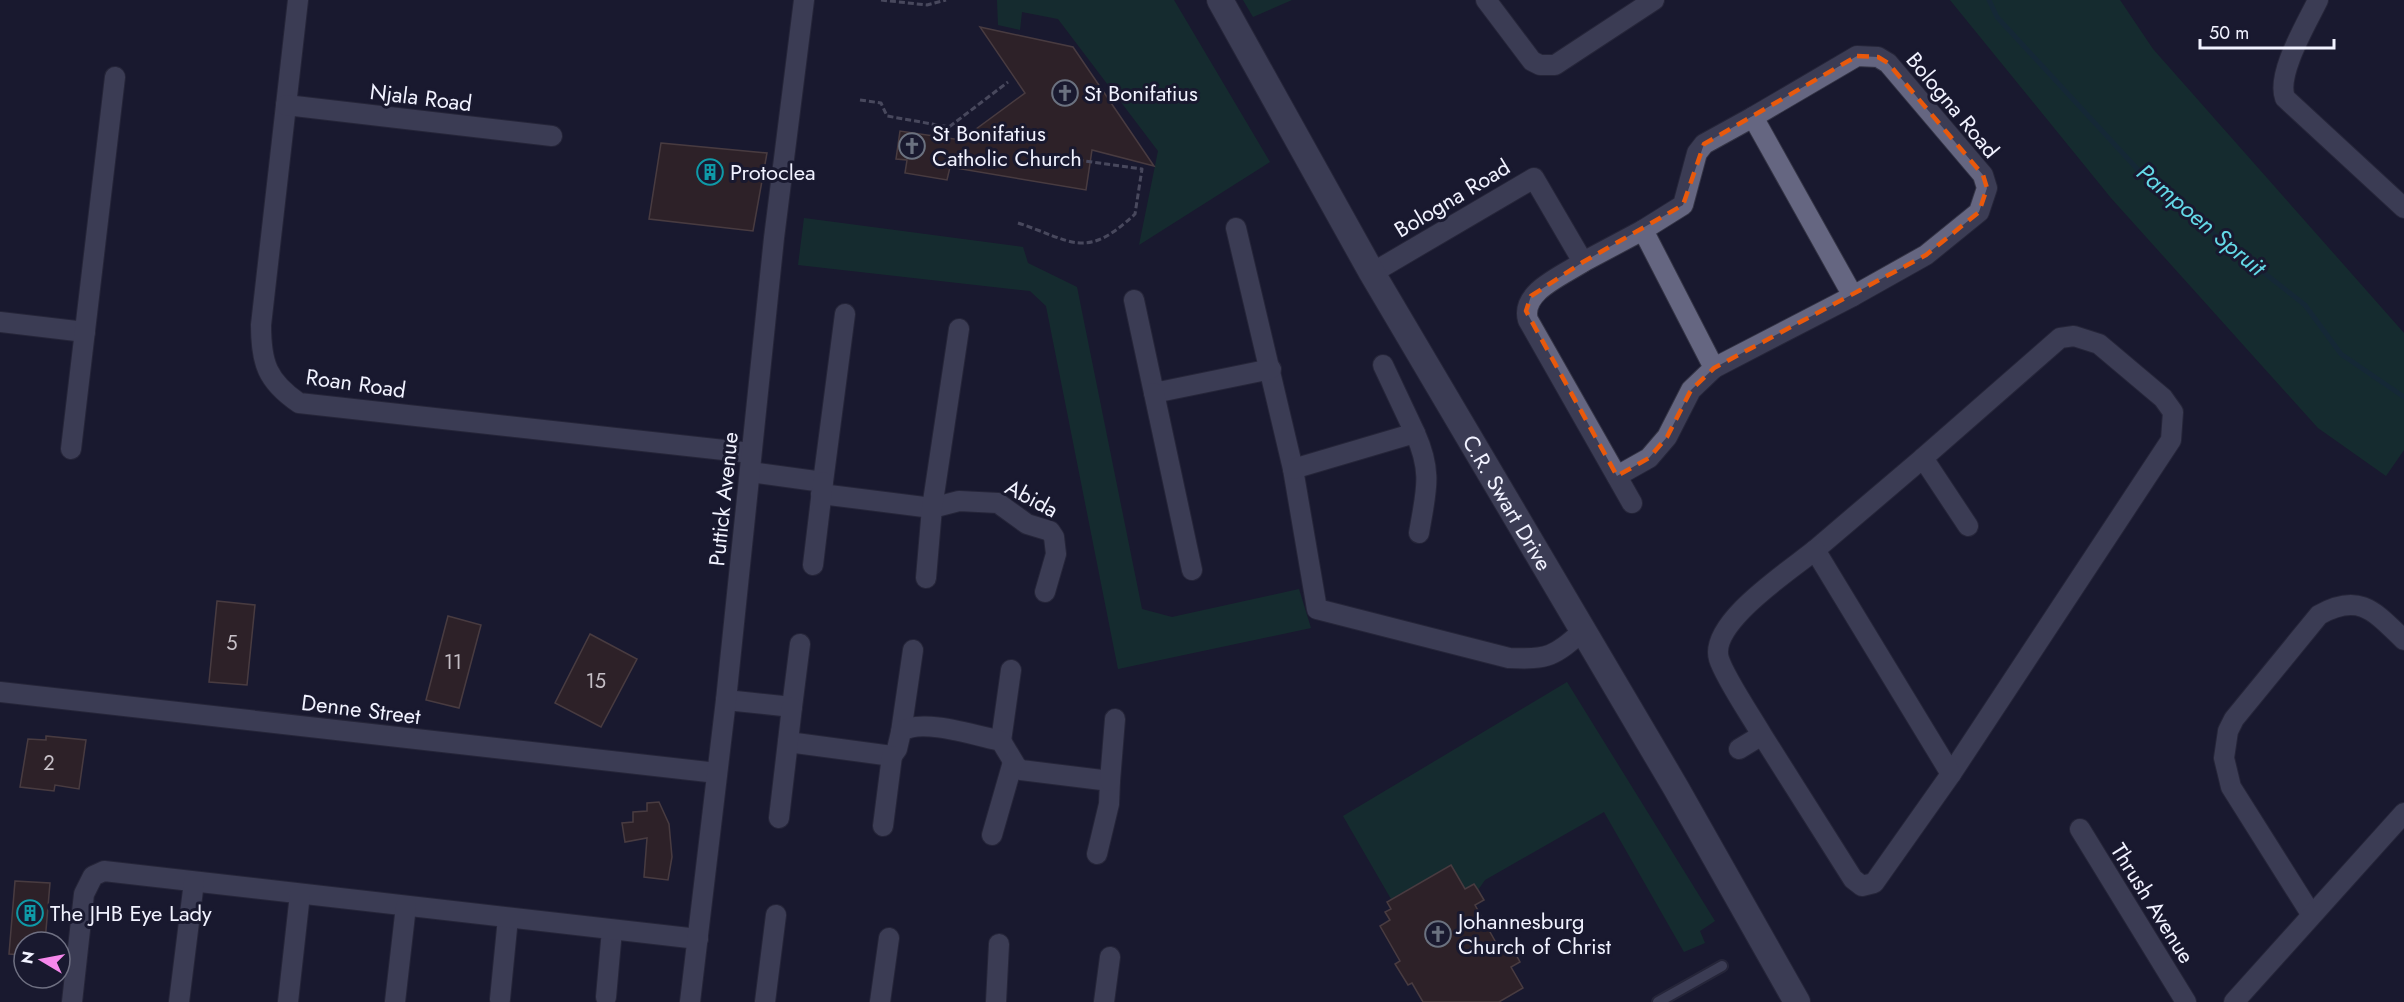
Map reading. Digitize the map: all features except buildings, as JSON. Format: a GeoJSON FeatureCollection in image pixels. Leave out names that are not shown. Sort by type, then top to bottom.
{"type":"FeatureCollection","features":[{"type":"Feature","properties":{"kind":"street","name":"Roan Road"},"geometry":{"type":"LineString","coordinates":[[298,0],[261,325],[264,364],[284,392],[299,403],[751,462]]}},
{"type":"Feature","properties":{"kind":"street","name":"Puttick Avenue"},"geometry":{"type":"LineString","coordinates":[[690,1002],[804,0]]}},
{"type":"Feature","properties":{"kind":"street","name":"C.R. Swart Drive"},"geometry":{"type":"LineString","coordinates":[[1221,0],[1372,273],[1676,788],[1797,1002]]}},
{"type":"Feature","properties":{"kind":"street"},"geometry":{"type":"LineString","coordinates":[[1486,0],[1532,62],[1547,65],[1556,64],[1654,0]]}},
{"type":"Feature","properties":{"kind":"street"},"geometry":{"type":"LineString","coordinates":[[2318,0],[2285,71],[2283,90],[2286,98],[2404,208]]}},
{"type":"Feature","properties":{"kind":"street","name":"Bologna Road"},"geometry":{"type":"LineString","coordinates":[[1617,476],[1649,458],[1667,437],[1691,390],[1714,368],[1853,296],[1926,255],[1979,212],[1987,188],[1983,175],[1888,63],[1878,57],[1857,56],[1704,144],[1697,153],[1683,205],[1582,262],[1532,296],[1526,311],[1528,320],[1632,503]]}},
{"type":"Feature","properties":{"kind":"street"},"geometry":{"type":"LineString","coordinates":[[71,449],[115,77]]}},
{"type":"Feature","properties":{"kind":"street","name":"Njala Road"},"geometry":{"type":"LineString","coordinates":[[286,105],[552,136]]}},
{"type":"Feature","properties":{"kind":"street"},"geometry":{"type":"LineString","coordinates":[[1753,117],[1853,296]]}},
{"type":"Feature","properties":{"kind":"street","name":"Bologna Road"},"geometry":{"type":"LineString","coordinates":[[1372,273],[1534,177],[1582,262]]}},
{"type":"Feature","properties":{"kind":"street"},"geometry":{"type":"LineString","coordinates":[[1236,228],[1293,469],[1317,609],[1509,658],[1542,658],[1555,655],[1583,631]]}},
{"type":"Feature","properties":{"kind":"street"},"geometry":{"type":"LineString","coordinates":[[1642,230],[1714,368]]}},
{"type":"Feature","properties":{"kind":"street"},"geometry":{"type":"LineString","coordinates":[[1134,300],[1191,570]]}},
{"type":"Feature","properties":{"kind":"street"},"geometry":{"type":"LineString","coordinates":[[813,565],[845,314]]}},
{"type":"Feature","properties":{"kind":"street"},"geometry":{"type":"LineString","coordinates":[[0,322],[85,332]]}},
{"type":"Feature","properties":{"kind":"street"},"geometry":{"type":"LineString","coordinates":[[926,578],[932,508],[959,329]]}},
{"type":"Feature","properties":{"kind":"street"},"geometry":{"type":"LineString","coordinates":[[2074,336],[2099,344],[2163,398],[2173,412],[2171,440],[1951,774],[1874,883],[1862,886],[1853,879],[1762,735],[1719,658],[1720,638],[1731,619],[1815,550],[2060,338],[2074,336]]}},
{"type":"Feature","properties":{"kind":"street"},"geometry":{"type":"LineString","coordinates":[[1383,365],[1423,452],[1428,480],[1419,533]]}},
{"type":"Feature","properties":{"kind":"street"},"geometry":{"type":"LineString","coordinates":[[1154,393],[1271,369]]}},
{"type":"Feature","properties":{"kind":"street"},"geometry":{"type":"LineString","coordinates":[[1293,469],[1415,433]]}},
{"type":"Feature","properties":{"kind":"street"},"geometry":{"type":"LineString","coordinates":[[1923,458],[1968,526]]}},
{"type":"Feature","properties":{"kind":"street","name":"Abida"},"geometry":{"type":"LineString","coordinates":[[751,462],[822,488],[932,508],[959,501],[998,503],[1027,524],[1050,531],[1054,537],[1056,554],[1045,592]]}},
{"type":"Feature","properties":{"kind":"street"},"geometry":{"type":"LineString","coordinates":[[1815,550],[1951,774]]}},
{"type":"Feature","properties":{"kind":"street"},"geometry":{"type":"LineString","coordinates":[[2311,914],[2231,787],[2224,758],[2228,731],[2234,719],[2319,615],[2333,607],[2347,604],[2373,610],[2404,640]]}},
{"type":"Feature","properties":{"kind":"street"},"geometry":{"type":"LineString","coordinates":[[778,818],[800,644]]}},
{"type":"Feature","properties":{"kind":"street"},"geometry":{"type":"LineString","coordinates":[[883,826],[892,756],[897,749],[901,732],[913,650]]}},
{"type":"Feature","properties":{"kind":"street"},"geometry":{"type":"LineString","coordinates":[[1011,670],[1001,741],[1013,762],[1021,770],[1110,781]]}},
{"type":"Feature","properties":{"kind":"street","name":"Denne Street"},"geometry":{"type":"LineString","coordinates":[[0,692],[717,773]]}},
{"type":"Feature","properties":{"kind":"street"},"geometry":{"type":"LineString","coordinates":[[726,700],[792,707]]}},
{"type":"Feature","properties":{"kind":"street"},"geometry":{"type":"LineString","coordinates":[[1097,854],[1109,804],[1115,720]]}},
{"type":"Feature","properties":{"kind":"street"},"geometry":{"type":"LineString","coordinates":[[901,732],[909,727],[927,726],[1001,741]]}},
{"type":"Feature","properties":{"kind":"street"},"geometry":{"type":"LineString","coordinates":[[1739,749],[1762,735]]}},
{"type":"Feature","properties":{"kind":"street"},"geometry":{"type":"LineString","coordinates":[[788,742],[892,756]]}},
{"type":"Feature","properties":{"kind":"street"},"geometry":{"type":"LineString","coordinates":[[992,834],[1013,762]]}},
{"type":"Feature","properties":{"kind":"street"},"geometry":{"type":"LineString","coordinates":[[2234,1002],[2404,813]]}},
{"type":"Feature","properties":{"kind":"street","name":"Thrush Avenue"},"geometry":{"type":"LineString","coordinates":[[2080,829],[2186,1002]]}},
{"type":"Feature","properties":{"kind":"street"},"geometry":{"type":"LineString","coordinates":[[72,1002],[84,894],[93,876],[99,872],[698,939]]}},
{"type":"Feature","properties":{"kind":"street"},"geometry":{"type":"LineString","coordinates":[[179,1002],[194,882]]}},
{"type":"Feature","properties":{"kind":"street"},"geometry":{"type":"LineString","coordinates":[[288,1002],[300,894]]}},
{"type":"Feature","properties":{"kind":"street"},"geometry":{"type":"LineString","coordinates":[[395,1002],[405,906]]}},
{"type":"Feature","properties":{"kind":"street"},"geometry":{"type":"LineString","coordinates":[[765,1002],[776,915]]}},
{"type":"Feature","properties":{"kind":"street"},"geometry":{"type":"LineString","coordinates":[[500,999],[508,918]]}},
{"type":"Feature","properties":{"kind":"street"},"geometry":{"type":"LineString","coordinates":[[606,997],[612,930]]}},
{"type":"Feature","properties":{"kind":"street"},"geometry":{"type":"LineString","coordinates":[[880,1002],[888,938]]}},
{"type":"Feature","properties":{"kind":"street"},"geometry":{"type":"LineString","coordinates":[[996,1002],[999,944]]}},
{"type":"Feature","properties":{"kind":"street"},"geometry":{"type":"LineString","coordinates":[[1104,1002],[1110,957]]}},
{"type":"Feature","properties":{"kind":"lane"},"geometry":{"type":"LineString","coordinates":[[1658,1002],[1722,966]]}},
{"type":"Feature","properties":{"kind":"path"},"geometry":{"type":"LineString","coordinates":[[881,0],[927,4],[946,0]]}},
{"type":"Feature","properties":{"kind":"path"},"geometry":{"type":"LineString","coordinates":[[860,100],[881,103],[887,116],[949,127],[1008,82]]}},
{"type":"Feature","properties":{"kind":"path"},"geometry":{"type":"LineString","coordinates":[[1018,223],[1075,245],[1093,243],[1136,213],[1142,169],[1078,160]]}},
{"type":"Feature","properties":{"kind":"highlighted area"},"geometry":{"type":"Polygon","coordinates":[[[1857,56],[1878,57],[1888,63],[1983,175],[1987,188],[1979,212],[1926,255],[1714,368],[1691,390],[1667,437],[1649,458],[1617,476],[1526,311],[1531,296],[1583,262],[1683,205],[1704,144],[1857,56]]]}},
{"type":"Feature","properties":{"kind":"green space"},"geometry":{"type":"Polygon","coordinates":[[[997,0],[1174,0],[1270,162],[1139,245],[1158,151],[1058,19],[1022,12],[1020,30],[998,25],[997,0]]]}},
{"type":"Feature","properties":{"kind":"green space"},"geometry":{"type":"Polygon","coordinates":[[[1243,0],[1292,0],[1253,17],[1243,0]]]}},
{"type":"Feature","properties":{"kind":"green space"},"geometry":{"type":"Polygon","coordinates":[[[1950,0],[2120,0],[2153,49],[2404,333],[2404,450],[2386,476],[2318,428],[2111,198],[1950,0]]]}},
{"type":"Feature","properties":{"kind":"green space"},"geometry":{"type":"Polygon","coordinates":[[[804,218],[1023,247],[1028,263],[1077,287],[1142,609],[1172,617],[1299,589],[1311,628],[1118,669],[1046,306],[1030,291],[798,265],[804,218]]]}},
{"type":"Feature","properties":{"kind":"green space"},"geometry":{"type":"Polygon","coordinates":[[[1567,682],[1715,921],[1700,931],[1705,943],[1684,952],[1604,812],[1485,880],[1478,890],[1474,884],[1465,889],[1451,865],[1391,899],[1343,816],[1567,682]]]}},
{"type":"Feature","properties":{"kind":"waterway","name":"Pampoen Spruit"},"geometry":{"type":"LineString","coordinates":[[1989,0],[1997,17],[2153,186],[2305,305],[2341,354],[2404,397]]}},
{"type":"Feature","properties":{"kind":"place","name":"St Bonifatius"},"geometry":{"type":"Point","coordinates":[1065,93]}},
{"type":"Feature","properties":{"kind":"place","name":"St Bonifatius Catholic Church"},"geometry":{"type":"Point","coordinates":[912,146]}},
{"type":"Feature","properties":{"kind":"place","name":"Protoclea"},"geometry":{"type":"Point","coordinates":[710,172]}},
{"type":"Feature","properties":{"kind":"place","name":"The JHB Eye Lady"},"geometry":{"type":"Point","coordinates":[30,913]}},
{"type":"Feature","properties":{"kind":"place","name":"Johannesburg Church of Christ"},"geometry":{"type":"Point","coordinates":[1438,934]}}]}
